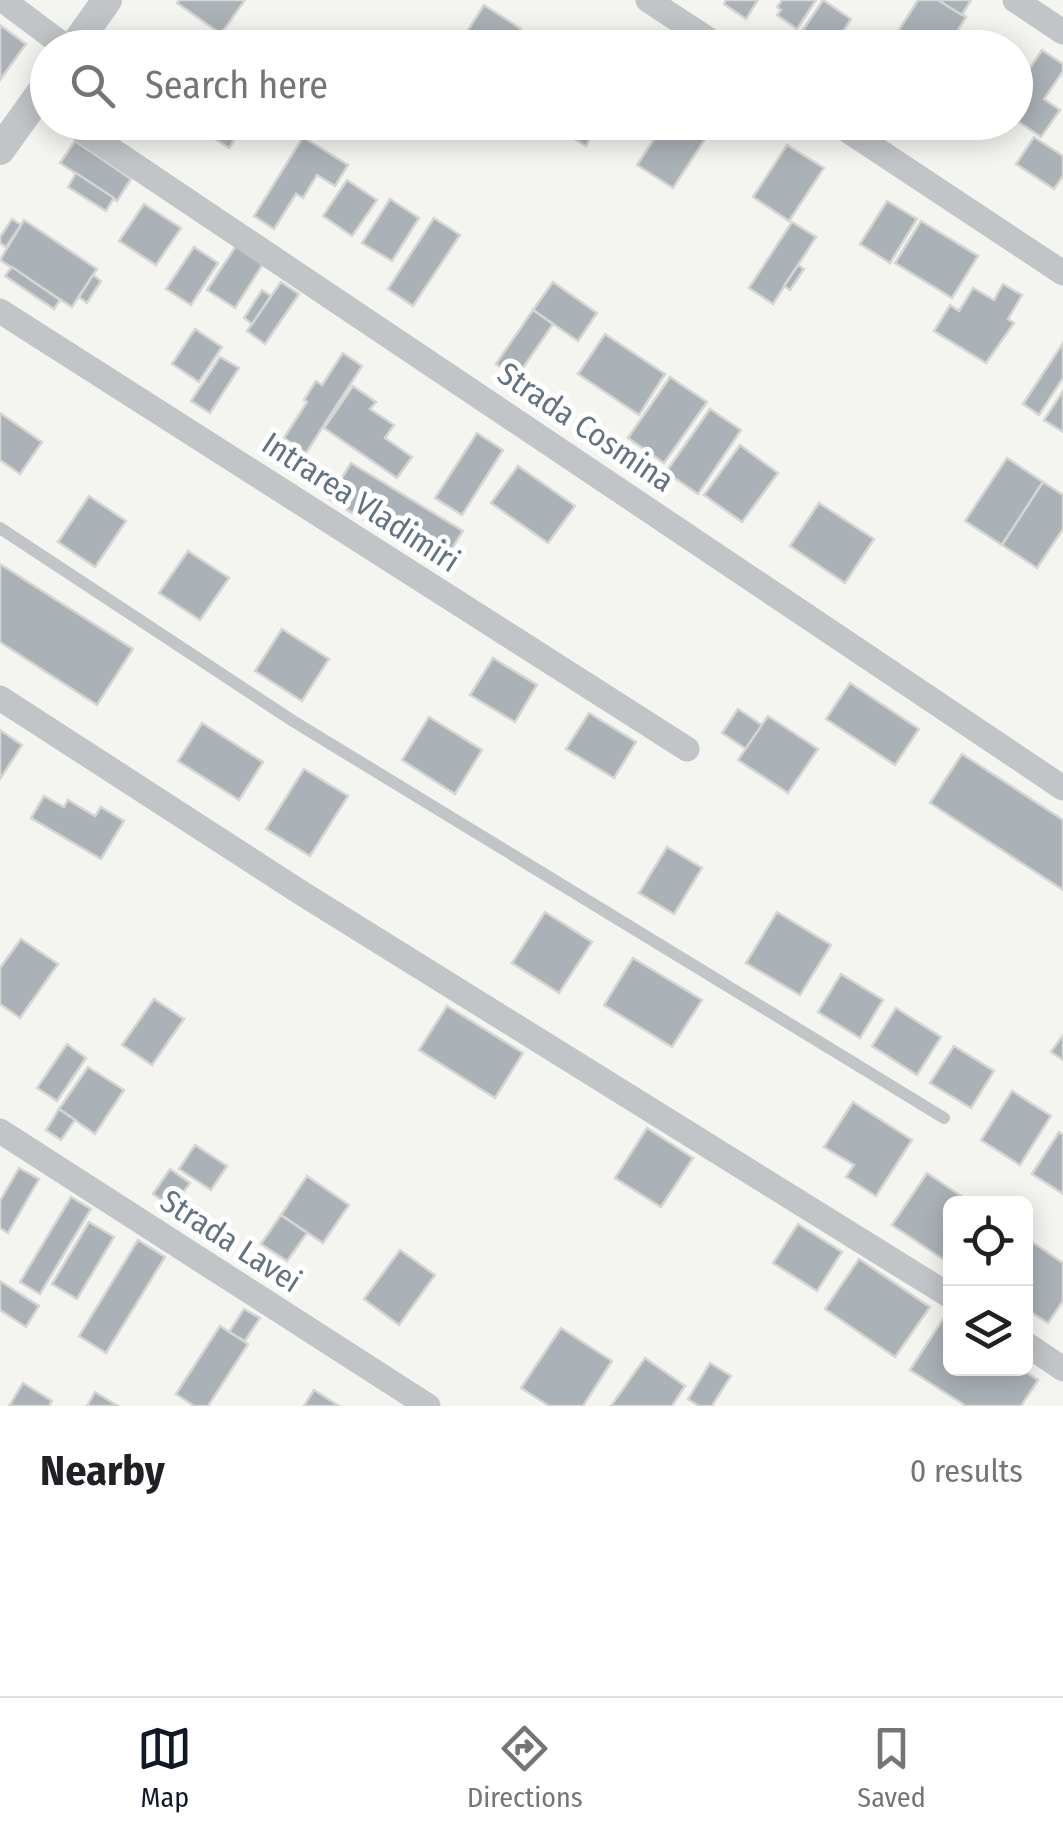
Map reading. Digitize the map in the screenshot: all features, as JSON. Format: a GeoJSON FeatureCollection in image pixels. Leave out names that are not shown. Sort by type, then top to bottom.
{"type":"FeatureCollection","features":[{"type":"Feature","properties":{"kind":"street"},"geometry":{"type":"LineString","coordinates":[[3,0],[45,30]]}},
{"type":"Feature","properties":{"kind":"street"},"geometry":{"type":"LineString","coordinates":[[84,30],[107,0]]}},
{"type":"Feature","properties":{"kind":"street"},"geometry":{"type":"LineString","coordinates":[[648,0],[693,30]]}},
{"type":"Feature","properties":{"kind":"street"},"geometry":{"type":"LineString","coordinates":[[1014,0],[1063,32]]}},
{"type":"Feature","properties":{"kind":"street"},"geometry":{"type":"LineString","coordinates":[[0,150],[30,114]]}},
{"type":"Feature","properties":{"kind":"street","name":"Strada Cosmina"},"geometry":{"type":"LineString","coordinates":[[97,140],[1063,788]]}},
{"type":"Feature","properties":{"kind":"street"},"geometry":{"type":"LineString","coordinates":[[862,140],[1063,272]]}},
{"type":"Feature","properties":{"kind":"street","name":"Intrarea Vladimiri"},"geometry":{"type":"LineString","coordinates":[[0,311],[687,749]]}},
{"type":"Feature","properties":{"kind":"street"},"geometry":{"type":"LineString","coordinates":[[0,698],[320,904],[943,1292]]}},
{"type":"Feature","properties":{"kind":"street","name":"Strada Lavei"},"geometry":{"type":"LineString","coordinates":[[0,1131],[428,1406]]}},
{"type":"Feature","properties":{"kind":"street"},"geometry":{"type":"LineString","coordinates":[[1033,1349],[1063,1368]]}},
{"type":"Feature","properties":{"kind":"lane"},"geometry":{"type":"LineString","coordinates":[[0,528],[293,722],[944,1118]]}},
{"type":"Feature","properties":{"kind":"building"},"geometry":{"type":"Polygon","coordinates":[[[245,0],[224,30],[215,30],[177,3],[245,0]]]}},
{"type":"Feature","properties":{"kind":"building"},"geometry":{"type":"Polygon","coordinates":[[[726,0],[758,0],[746,19],[724,4],[726,0]]]}},
{"type":"Feature","properties":{"kind":"building"},"geometry":{"type":"Polygon","coordinates":[[[782,0],[816,0],[797,29],[777,15],[782,0]]]}},
{"type":"Feature","properties":{"kind":"building"},"geometry":{"type":"Polygon","coordinates":[[[823,0],[851,19],[844,30],[803,30],[823,0]]]}},
{"type":"Feature","properties":{"kind":"building"},"geometry":{"type":"Polygon","coordinates":[[[918,0],[938,0],[966,17],[958,30],[899,30],[918,0]]]}},
{"type":"Feature","properties":{"kind":"building"},"geometry":{"type":"Polygon","coordinates":[[[938,0],[971,0],[962,15],[938,0]]]}},
{"type":"Feature","properties":{"kind":"building"},"geometry":{"type":"Polygon","coordinates":[[[484,5],[521,29],[520,30],[468,30],[484,5]]]}},
{"type":"Feature","properties":{"kind":"building"},"geometry":{"type":"Polygon","coordinates":[[[0,25],[26,44],[0,80],[0,25]]]}},
{"type":"Feature","properties":{"kind":"building"},"geometry":{"type":"Polygon","coordinates":[[[1042,50],[1063,64],[1063,71],[1044,99],[1060,110],[1041,137],[1033,132],[1033,64],[1042,50]]]}},
{"type":"Feature","properties":{"kind":"building"},"geometry":{"type":"Polygon","coordinates":[[[1033,138],[1063,156],[1063,176],[1054,189],[1016,164],[1033,138]]]}},
{"type":"Feature","properties":{"kind":"building"},"geometry":{"type":"Polygon","coordinates":[[[217,140],[234,140],[229,148],[217,140]]]}},
{"type":"Feature","properties":{"kind":"building"},"geometry":{"type":"Polygon","coordinates":[[[301,140],[308,140],[348,165],[335,186],[317,175],[303,198],[296,194],[274,229],[254,216],[301,140]]]}},
{"type":"Feature","properties":{"kind":"building"},"geometry":{"type":"Polygon","coordinates":[[[653,140],[704,140],[673,188],[637,165],[653,140]]]}},
{"type":"Feature","properties":{"kind":"building"},"geometry":{"type":"Polygon","coordinates":[[[75,141],[131,179],[117,201],[60,163],[75,141]]]}},
{"type":"Feature","properties":{"kind":"building"},"geometry":{"type":"Polygon","coordinates":[[[787,145],[824,168],[789,221],[753,197],[787,145]]]}},
{"type":"Feature","properties":{"kind":"building"},"geometry":{"type":"Polygon","coordinates":[[[76,173],[114,198],[106,211],[68,187],[76,173]]]}},
{"type":"Feature","properties":{"kind":"building"},"geometry":{"type":"Polygon","coordinates":[[[347,180],[377,200],[352,236],[323,216],[347,180]]]}},
{"type":"Feature","properties":{"kind":"building"},"geometry":{"type":"Polygon","coordinates":[[[390,199],[419,218],[392,261],[362,243],[390,199]]]}},
{"type":"Feature","properties":{"kind":"building"},"geometry":{"type":"Polygon","coordinates":[[[887,201],[917,219],[890,263],[860,244],[887,201]]]}},
{"type":"Feature","properties":{"kind":"building"},"geometry":{"type":"Polygon","coordinates":[[[144,204],[181,228],[156,265],[119,241],[144,204]]]}},
{"type":"Feature","properties":{"kind":"building"},"geometry":{"type":"Polygon","coordinates":[[[434,218],[460,235],[413,306],[388,289],[434,218]]]}},
{"type":"Feature","properties":{"kind":"building"},"geometry":{"type":"Polygon","coordinates":[[[12,219],[21,225],[6,247],[0,243],[0,237],[12,219]]]}},
{"type":"Feature","properties":{"kind":"building"},"geometry":{"type":"Polygon","coordinates":[[[24,220],[97,269],[72,307],[0,260],[24,220]]]}},
{"type":"Feature","properties":{"kind":"building"},"geometry":{"type":"Polygon","coordinates":[[[921,221],[978,256],[952,298],[895,263],[921,221]]]}},
{"type":"Feature","properties":{"kind":"building"},"geometry":{"type":"Polygon","coordinates":[[[792,222],[816,237],[773,304],[749,288],[792,222]]]}},
{"type":"Feature","properties":{"kind":"building"},"geometry":{"type":"Polygon","coordinates":[[[236,246],[263,264],[235,308],[207,290],[236,246]]]}},
{"type":"Feature","properties":{"kind":"building"},"geometry":{"type":"Polygon","coordinates":[[[194,247],[218,263],[191,305],[166,289],[194,247]]]}},
{"type":"Feature","properties":{"kind":"building"},"geometry":{"type":"Polygon","coordinates":[[[798,265],[804,269],[790,290],[784,286],[798,265]]]}},
{"type":"Feature","properties":{"kind":"building"},"geometry":{"type":"Polygon","coordinates":[[[12,267],[60,300],[54,309],[5,276],[12,267]]]}},
{"type":"Feature","properties":{"kind":"building"},"geometry":{"type":"Polygon","coordinates":[[[93,275],[101,281],[87,303],[79,297],[93,275]]]}},
{"type":"Feature","properties":{"kind":"building"},"geometry":{"type":"Polygon","coordinates":[[[281,282],[299,294],[265,344],[247,331],[281,282]]]}},
{"type":"Feature","properties":{"kind":"building"},"geometry":{"type":"Polygon","coordinates":[[[553,282],[597,313],[578,341],[533,310],[553,282]]]}},
{"type":"Feature","properties":{"kind":"building"},"geometry":{"type":"Polygon","coordinates":[[[1003,284],[1022,295],[1008,319],[1014,323],[986,363],[934,331],[950,305],[959,311],[973,288],[994,300],[1003,284]]]}},
{"type":"Feature","properties":{"kind":"building"},"geometry":{"type":"Polygon","coordinates":[[[262,290],[271,296],[252,324],[244,318],[262,290]]]}},
{"type":"Feature","properties":{"kind":"building"},"geometry":{"type":"Polygon","coordinates":[[[533,310],[553,324],[516,378],[496,364],[533,310]]]}},
{"type":"Feature","properties":{"kind":"building"},"geometry":{"type":"Polygon","coordinates":[[[195,329],[222,347],[199,382],[172,364],[195,329]]]}},
{"type":"Feature","properties":{"kind":"building"},"geometry":{"type":"Polygon","coordinates":[[[605,334],[665,374],[639,415],[578,374],[605,334]]]}},
{"type":"Feature","properties":{"kind":"building"},"geometry":{"type":"Polygon","coordinates":[[[1063,343],[1063,378],[1039,415],[1023,404],[1063,343]]]}},
{"type":"Feature","properties":{"kind":"building"},"geometry":{"type":"Polygon","coordinates":[[[343,353],[362,366],[306,453],[284,438],[316,381],[322,385],[343,353]]]}},
{"type":"Feature","properties":{"kind":"building"},"geometry":{"type":"Polygon","coordinates":[[[220,357],[239,368],[210,413],[191,401],[220,357]]]}},
{"type":"Feature","properties":{"kind":"building"},"geometry":{"type":"Polygon","coordinates":[[[670,377],[707,402],[664,463],[628,438],[670,377]]]}},
{"type":"Feature","properties":{"kind":"building"},"geometry":{"type":"Polygon","coordinates":[[[353,386],[376,402],[370,409],[394,425],[385,438],[412,457],[397,478],[324,428],[353,386]]]}},
{"type":"Feature","properties":{"kind":"building"},"geometry":{"type":"Polygon","coordinates":[[[1063,391],[1063,432],[1044,420],[1063,391]]]}},
{"type":"Feature","properties":{"kind":"building"},"geometry":{"type":"Polygon","coordinates":[[[710,409],[741,430],[698,494],[666,472],[710,409]]]}},
{"type":"Feature","properties":{"kind":"building"},"geometry":{"type":"Polygon","coordinates":[[[0,413],[42,442],[20,474],[0,460],[0,413]]]}},
{"type":"Feature","properties":{"kind":"building"},"geometry":{"type":"Polygon","coordinates":[[[477,433],[503,450],[462,515],[435,498],[477,433]]]}},
{"type":"Feature","properties":{"kind":"building"},"geometry":{"type":"Polygon","coordinates":[[[740,445],[778,473],[742,522],[704,495],[740,445]]]}},
{"type":"Feature","properties":{"kind":"building"},"geometry":{"type":"Polygon","coordinates":[[[1007,458],[1043,482],[1002,545],[965,521],[1007,458]]]}},
{"type":"Feature","properties":{"kind":"building"},"geometry":{"type":"Polygon","coordinates":[[[351,463],[463,531],[441,566],[329,499],[351,463]]]}},
{"type":"Feature","properties":{"kind":"building"},"geometry":{"type":"Polygon","coordinates":[[[518,466],[575,506],[548,543],[491,503],[518,466]]]}},
{"type":"Feature","properties":{"kind":"building"},"geometry":{"type":"Polygon","coordinates":[[[1043,482],[1063,495],[1063,529],[1037,568],[1002,545],[1043,482]]]}},
{"type":"Feature","properties":{"kind":"building"},"geometry":{"type":"Polygon","coordinates":[[[89,496],[126,521],[95,567],[58,542],[89,496]]]}},
{"type":"Feature","properties":{"kind":"building"},"geometry":{"type":"Polygon","coordinates":[[[819,503],[874,539],[845,583],[790,546],[819,503]]]}},
{"type":"Feature","properties":{"kind":"building"},"geometry":{"type":"Polygon","coordinates":[[[188,551],[229,578],[200,620],[159,593],[188,551]]]}},
{"type":"Feature","properties":{"kind":"building"},"geometry":{"type":"Polygon","coordinates":[[[0,564],[133,649],[97,705],[0,642],[0,564]]]}},
{"type":"Feature","properties":{"kind":"building"},"geometry":{"type":"Polygon","coordinates":[[[282,629],[329,659],[302,701],[255,671],[282,629]]]}},
{"type":"Feature","properties":{"kind":"building"},"geometry":{"type":"Polygon","coordinates":[[[493,658],[537,685],[515,722],[470,695],[493,658]]]}},
{"type":"Feature","properties":{"kind":"building"},"geometry":{"type":"Polygon","coordinates":[[[850,683],[919,729],[895,765],[826,719],[850,683]]]}},
{"type":"Feature","properties":{"kind":"building"},"geometry":{"type":"Polygon","coordinates":[[[738,709],[762,725],[746,749],[722,733],[738,709]]]}},
{"type":"Feature","properties":{"kind":"building"},"geometry":{"type":"Polygon","coordinates":[[[589,713],[636,742],[614,778],[566,749],[589,713]]]}},
{"type":"Feature","properties":{"kind":"building"},"geometry":{"type":"Polygon","coordinates":[[[768,716],[818,749],[788,793],[738,760],[768,716]]]}},
{"type":"Feature","properties":{"kind":"building"},"geometry":{"type":"Polygon","coordinates":[[[429,717],[482,750],[455,794],[402,760],[429,717]]]}},
{"type":"Feature","properties":{"kind":"building"},"geometry":{"type":"Polygon","coordinates":[[[202,723],[263,762],[239,800],[178,761],[202,723]]]}},
{"type":"Feature","properties":{"kind":"building"},"geometry":{"type":"Polygon","coordinates":[[[0,730],[22,745],[0,779],[0,730]]]}},
{"type":"Feature","properties":{"kind":"building"},"geometry":{"type":"Polygon","coordinates":[[[962,754],[1063,820],[1063,890],[930,803],[962,754]]]}},
{"type":"Feature","properties":{"kind":"building"},"geometry":{"type":"Polygon","coordinates":[[[304,769],[348,796],[310,856],[266,829],[304,769]]]}},
{"type":"Feature","properties":{"kind":"building"},"geometry":{"type":"Polygon","coordinates":[[[44,796],[64,807],[68,800],[95,816],[101,807],[124,821],[101,859],[31,818],[44,796]]]}},
{"type":"Feature","properties":{"kind":"building"},"geometry":{"type":"Polygon","coordinates":[[[667,847],[702,868],[674,914],[639,893],[667,847]]]}},
{"type":"Feature","properties":{"kind":"building"},"geometry":{"type":"Polygon","coordinates":[[[545,912],[592,942],[559,993],[512,963],[545,912]]]}},
{"type":"Feature","properties":{"kind":"building"},"geometry":{"type":"Polygon","coordinates":[[[777,912],[831,945],[800,995],[746,963],[777,912]]]}},
{"type":"Feature","properties":{"kind":"building"},"geometry":{"type":"Polygon","coordinates":[[[21,939],[58,964],[20,1018],[0,1004],[0,968],[21,939]]]}},
{"type":"Feature","properties":{"kind":"building"},"geometry":{"type":"Polygon","coordinates":[[[633,958],[702,1000],[672,1047],[604,1005],[633,958]]]}},
{"type":"Feature","properties":{"kind":"building"},"geometry":{"type":"Polygon","coordinates":[[[841,974],[883,1000],[860,1038],[818,1012],[841,974]]]}},
{"type":"Feature","properties":{"kind":"building"},"geometry":{"type":"Polygon","coordinates":[[[154,999],[184,1019],[152,1065],[122,1045],[154,999]]]}},
{"type":"Feature","properties":{"kind":"building"},"geometry":{"type":"Polygon","coordinates":[[[447,1006],[523,1053],[495,1098],[419,1050],[447,1006]]]}},
{"type":"Feature","properties":{"kind":"building"},"geometry":{"type":"Polygon","coordinates":[[[896,1008],[941,1037],[917,1075],[872,1046],[896,1008]]]}},
{"type":"Feature","properties":{"kind":"building"},"geometry":{"type":"Polygon","coordinates":[[[1063,1035],[1063,1060],[1051,1052],[1063,1035]]]}},
{"type":"Feature","properties":{"kind":"building"},"geometry":{"type":"Polygon","coordinates":[[[67,1044],[86,1058],[57,1101],[37,1088],[67,1044]]]}},
{"type":"Feature","properties":{"kind":"building"},"geometry":{"type":"Polygon","coordinates":[[[954,1046],[994,1071],[971,1108],[930,1083],[954,1046]]]}},
{"type":"Feature","properties":{"kind":"building"},"geometry":{"type":"Polygon","coordinates":[[[88,1067],[124,1090],[95,1134],[59,1109],[88,1067]]]}},
{"type":"Feature","properties":{"kind":"building"},"geometry":{"type":"Polygon","coordinates":[[[1012,1091],[1051,1116],[1020,1165],[981,1140],[1012,1091]]]}},
{"type":"Feature","properties":{"kind":"building"},"geometry":{"type":"Polygon","coordinates":[[[853,1102],[912,1140],[876,1196],[846,1177],[854,1165],[824,1147],[853,1102]]]}},
{"type":"Feature","properties":{"kind":"building"},"geometry":{"type":"Polygon","coordinates":[[[59,1109],[75,1120],[61,1140],[46,1130],[59,1109]]]}},
{"type":"Feature","properties":{"kind":"building"},"geometry":{"type":"Polygon","coordinates":[[[647,1128],[693,1158],[661,1207],[615,1178],[647,1128]]]}},
{"type":"Feature","properties":{"kind":"building"},"geometry":{"type":"Polygon","coordinates":[[[1059,1132],[1063,1135],[1063,1194],[1032,1174],[1059,1132]]]}},
{"type":"Feature","properties":{"kind":"building"},"geometry":{"type":"Polygon","coordinates":[[[195,1145],[227,1166],[211,1190],[179,1169],[195,1145]]]}},
{"type":"Feature","properties":{"kind":"building"},"geometry":{"type":"Polygon","coordinates":[[[19,1168],[39,1179],[8,1233],[0,1228],[0,1201],[19,1168]]]}},
{"type":"Feature","properties":{"kind":"building"},"geometry":{"type":"Polygon","coordinates":[[[170,1169],[190,1183],[172,1207],[153,1194],[170,1169]]]}},
{"type":"Feature","properties":{"kind":"building"},"geometry":{"type":"Polygon","coordinates":[[[927,1173],[961,1196],[943,1196],[943,1259],[892,1225],[927,1173]]]}},
{"type":"Feature","properties":{"kind":"building"},"geometry":{"type":"Polygon","coordinates":[[[307,1176],[349,1205],[323,1243],[281,1215],[307,1176]]]}},
{"type":"Feature","properties":{"kind":"building"},"geometry":{"type":"Polygon","coordinates":[[[71,1197],[91,1209],[40,1294],[20,1282],[71,1197]]]}},
{"type":"Feature","properties":{"kind":"building"},"geometry":{"type":"Polygon","coordinates":[[[281,1215],[307,1233],[287,1261],[261,1244],[281,1215]]]}},
{"type":"Feature","properties":{"kind":"building"},"geometry":{"type":"Polygon","coordinates":[[[89,1222],[114,1237],[77,1299],[52,1284],[89,1222]]]}},
{"type":"Feature","properties":{"kind":"building"},"geometry":{"type":"Polygon","coordinates":[[[798,1224],[842,1252],[817,1291],[773,1263],[798,1224]]]}},
{"type":"Feature","properties":{"kind":"building"},"geometry":{"type":"Polygon","coordinates":[[[138,1240],[165,1257],[106,1353],[79,1336],[138,1240]]]}},
{"type":"Feature","properties":{"kind":"building"},"geometry":{"type":"Polygon","coordinates":[[[1033,1243],[1063,1263],[1063,1301],[1048,1323],[1033,1313],[1033,1243]]]}},
{"type":"Feature","properties":{"kind":"building"},"geometry":{"type":"Polygon","coordinates":[[[400,1250],[435,1275],[399,1325],[364,1299],[400,1250]]]}},
{"type":"Feature","properties":{"kind":"building"},"geometry":{"type":"Polygon","coordinates":[[[859,1259],[930,1307],[895,1357],[825,1309],[859,1259]]]}},
{"type":"Feature","properties":{"kind":"building"},"geometry":{"type":"Polygon","coordinates":[[[0,1281],[39,1306],[26,1327],[0,1310],[0,1281]]]}},
{"type":"Feature","properties":{"kind":"building"},"geometry":{"type":"Polygon","coordinates":[[[244,1309],[260,1318],[245,1341],[229,1332],[244,1309]]]}},
{"type":"Feature","properties":{"kind":"building"},"geometry":{"type":"Polygon","coordinates":[[[943,1319],[943,1376],[1032,1376],[1038,1380],[1021,1406],[966,1406],[910,1370],[943,1319]]]}},
{"type":"Feature","properties":{"kind":"building"},"geometry":{"type":"Polygon","coordinates":[[[220,1326],[248,1344],[208,1406],[194,1406],[176,1394],[220,1326]]]}},
{"type":"Feature","properties":{"kind":"building"},"geometry":{"type":"Polygon","coordinates":[[[561,1328],[612,1361],[583,1406],[549,1406],[521,1388],[561,1328]]]}},
{"type":"Feature","properties":{"kind":"building"},"geometry":{"type":"Polygon","coordinates":[[[645,1358],[685,1386],[672,1406],[611,1406],[645,1358]]]}},
{"type":"Feature","properties":{"kind":"building"},"geometry":{"type":"Polygon","coordinates":[[[710,1363],[731,1376],[712,1406],[699,1406],[688,1399],[710,1363]]]}},
{"type":"Feature","properties":{"kind":"building"},"geometry":{"type":"Polygon","coordinates":[[[23,1383],[52,1401],[49,1406],[9,1406],[23,1383]]]}},
{"type":"Feature","properties":{"kind":"building"},"geometry":{"type":"Polygon","coordinates":[[[314,1390],[339,1406],[304,1406],[314,1390]]]}},
{"type":"Feature","properties":{"kind":"building"},"geometry":{"type":"Polygon","coordinates":[[[95,1392],[118,1406],[87,1406],[95,1392]]]}}]}
